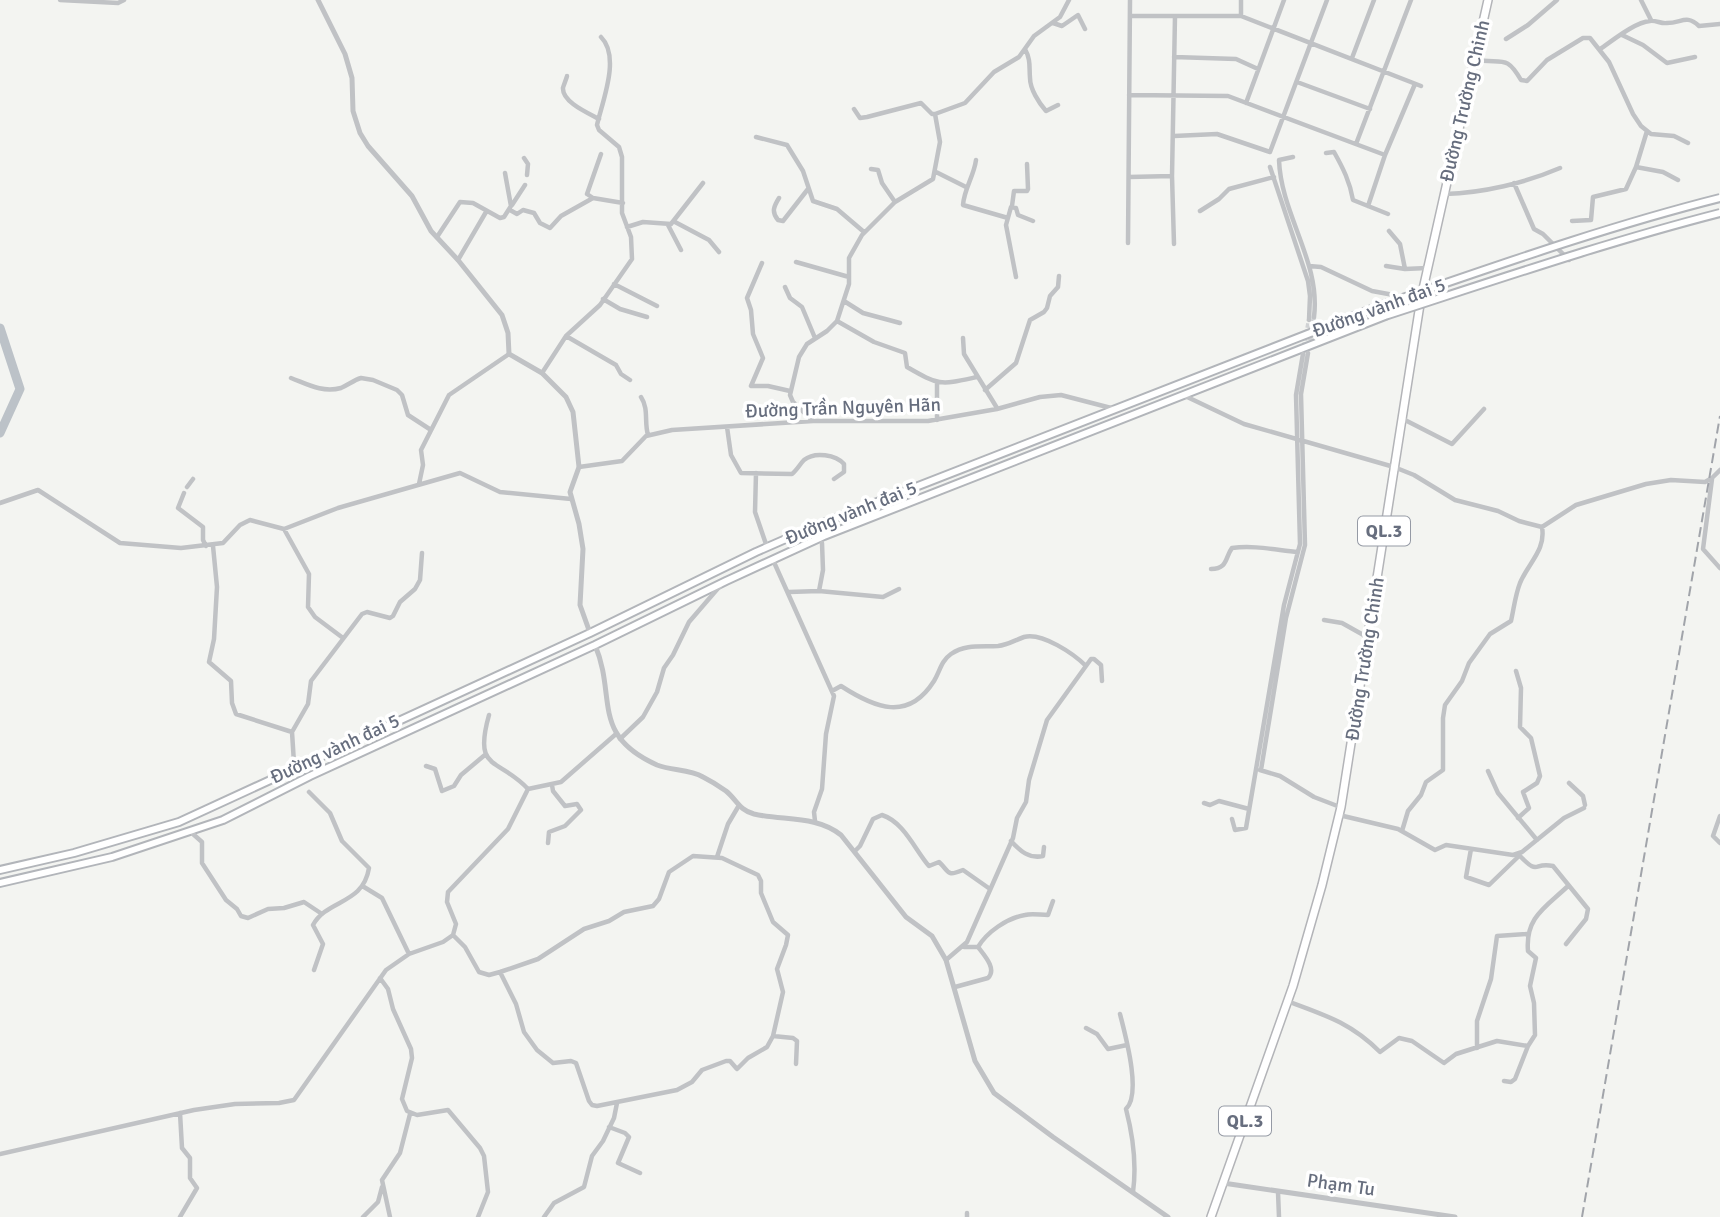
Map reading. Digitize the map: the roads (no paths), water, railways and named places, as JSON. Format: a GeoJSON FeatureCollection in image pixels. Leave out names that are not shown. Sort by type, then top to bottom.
{"type":"FeatureCollection","features":[{"type":"Feature","properties":{"kind":"highway","name":"Đường Trường Chinh"},"geometry":{"type":"LineString","coordinates":[[1223,1183],[1287,1001],[1322,885],[1340,811],[1427,268],[1488,0]]}},
{"type":"Feature","properties":{"kind":"highway","name":"QL.3"},"geometry":{"type":"LineString","coordinates":[[1211,1217],[1223,1183]]}},
{"type":"Feature","properties":{"kind":"main road","name":"Đường vành đai 5"},"geometry":{"type":"LineString","coordinates":[[0,870],[62,856],[178,822],[590,633],[816,525],[1382,305],[1668,211],[1720,198]]}},
{"type":"Feature","properties":{"kind":"main road","name":"Đường vành đai 5"},"geometry":{"type":"LineString","coordinates":[[0,883],[112,857],[223,820],[322,770],[824,536],[1385,316],[1527,269],[1720,213]]}},
{"type":"Feature","properties":{"kind":"main road"},"geometry":{"type":"LineString","coordinates":[[590,633],[595,645]]}},
{"type":"Feature","properties":{"kind":"street"},"geometry":{"type":"LineString","coordinates":[[60,0],[118,3],[124,0]]}},
{"type":"Feature","properties":{"kind":"street"},"geometry":{"type":"LineString","coordinates":[[318,0],[345,54],[352,78],[353,111],[360,133],[368,146],[412,196],[437,237],[502,315],[508,333],[509,354]]}},
{"type":"Feature","properties":{"kind":"street"},"geometry":{"type":"LineString","coordinates":[[854,109],[860,118],[921,103],[935,114],[965,103],[991,74],[1016,59],[1034,36],[1053,23],[1062,14],[1069,0]]}},
{"type":"Feature","properties":{"kind":"street"},"geometry":{"type":"LineString","coordinates":[[1128,243],[1130,0]]}},
{"type":"Feature","properties":{"kind":"street"},"geometry":{"type":"LineString","coordinates":[[1241,0],[1241,16]]}},
{"type":"Feature","properties":{"kind":"street"},"geometry":{"type":"LineString","coordinates":[[1246,103],[1284,0]]}},
{"type":"Feature","properties":{"kind":"street"},"geometry":{"type":"LineString","coordinates":[[1174,136],[1217,134],[1270,152],[1327,0]]}},
{"type":"Feature","properties":{"kind":"street"},"geometry":{"type":"LineString","coordinates":[[1352,58],[1374,0]]}},
{"type":"Feature","properties":{"kind":"street"},"geometry":{"type":"LineString","coordinates":[[1356,144],[1411,0]]}},
{"type":"Feature","properties":{"kind":"street"},"geometry":{"type":"LineString","coordinates":[[1506,39],[1528,25],[1557,0]]}},
{"type":"Feature","properties":{"kind":"street"},"geometry":{"type":"LineString","coordinates":[[1641,0],[1651,20]]}},
{"type":"Feature","properties":{"kind":"street"},"geometry":{"type":"LineString","coordinates":[[1053,23],[1062,26],[1078,15],[1085,29]]}},
{"type":"Feature","properties":{"kind":"street"},"geometry":{"type":"LineString","coordinates":[[1130,16],[1241,16],[1418,85],[1385,155],[1368,206]]}},
{"type":"Feature","properties":{"kind":"street"},"geometry":{"type":"LineString","coordinates":[[1174,244],[1172,176],[1175,16]]}},
{"type":"Feature","properties":{"kind":"street"},"geometry":{"type":"LineString","coordinates":[[1600,49],[1651,20],[1665,23],[1691,19],[1701,26],[1720,24]]}},
{"type":"Feature","properties":{"kind":"street"},"geometry":{"type":"LineString","coordinates":[[1621,35],[1643,44],[1667,63],[1695,57]]}},
{"type":"Feature","properties":{"kind":"street"},"geometry":{"type":"LineString","coordinates":[[542,373],[566,336],[603,299],[632,259],[631,237],[622,218],[622,158],[619,147],[599,130],[599,119],[608,89],[610,54],[601,37]]}},
{"type":"Feature","properties":{"kind":"street"},"geometry":{"type":"LineString","coordinates":[[1475,60],[1509,63],[1524,81],[1531,78],[1547,60],[1583,38],[1590,38],[1609,62],[1633,114],[1647,131],[1651,134],[1674,136],[1688,143]]}},
{"type":"Feature","properties":{"kind":"street"},"geometry":{"type":"LineString","coordinates":[[1025,49],[1030,61],[1030,82],[1042,107],[1046,111],[1058,105]]}},
{"type":"Feature","properties":{"kind":"street"},"geometry":{"type":"LineString","coordinates":[[1173,57],[1236,59],[1258,69]]}},
{"type":"Feature","properties":{"kind":"street"},"geometry":{"type":"LineString","coordinates":[[567,76],[563,87],[565,96],[599,119]]}},
{"type":"Feature","properties":{"kind":"street"},"geometry":{"type":"LineString","coordinates":[[1297,82],[1370,108]]}},
{"type":"Feature","properties":{"kind":"street"},"geometry":{"type":"LineString","coordinates":[[1129,95],[1228,96],[1385,155]]}},
{"type":"Feature","properties":{"kind":"street"},"geometry":{"type":"LineString","coordinates":[[813,421],[793,402],[790,391],[799,357],[807,344],[837,321],[844,301],[851,254],[864,232],[895,202],[930,181],[936,172],[940,142],[935,114]]}},
{"type":"Feature","properties":{"kind":"street"},"geometry":{"type":"LineString","coordinates":[[1572,220],[1591,220],[1592,197],[1623,190],[1636,167],[1647,131]]}},
{"type":"Feature","properties":{"kind":"street"},"geometry":{"type":"LineString","coordinates":[[756,137],[789,147],[803,171],[813,201],[837,209],[864,232]]}},
{"type":"Feature","properties":{"kind":"street"},"geometry":{"type":"LineString","coordinates":[[1326,153],[1334,152],[1349,179],[1353,200],[1388,214]]}},
{"type":"Feature","properties":{"kind":"street"},"geometry":{"type":"LineString","coordinates":[[601,153],[587,190],[589,196],[622,203]]}},
{"type":"Feature","properties":{"kind":"street"},"geometry":{"type":"LineString","coordinates":[[1270,167],[1308,281],[1312,319],[1316,293],[1280,179],[1279,160],[1293,157]]}},
{"type":"Feature","properties":{"kind":"street"},"geometry":{"type":"LineString","coordinates":[[524,158],[528,164],[527,175]]}},
{"type":"Feature","properties":{"kind":"street"},"geometry":{"type":"LineString","coordinates":[[976,160],[962,203],[965,207],[1008,218]]}},
{"type":"Feature","properties":{"kind":"street"},"geometry":{"type":"LineString","coordinates":[[1016,277],[1007,237],[1008,218],[1014,191],[1028,189],[1027,164]]}},
{"type":"Feature","properties":{"kind":"street"},"geometry":{"type":"LineString","coordinates":[[1636,167],[1663,172],[1678,180]]}},
{"type":"Feature","properties":{"kind":"street"},"geometry":{"type":"LineString","coordinates":[[1444,194],[1463,194],[1514,183],[1560,168]]}},
{"type":"Feature","properties":{"kind":"street"},"geometry":{"type":"LineString","coordinates":[[871,169],[878,170],[882,183],[895,202]]}},
{"type":"Feature","properties":{"kind":"street"},"geometry":{"type":"LineString","coordinates":[[936,172],[966,187]]}},
{"type":"Feature","properties":{"kind":"street"},"geometry":{"type":"LineString","coordinates":[[505,173],[510,208],[517,214],[523,210],[534,213],[540,223],[550,228],[561,216],[593,198]]}},
{"type":"Feature","properties":{"kind":"street"},"geometry":{"type":"LineString","coordinates":[[1129,177],[1172,176]]}},
{"type":"Feature","properties":{"kind":"street"},"geometry":{"type":"LineString","coordinates":[[1200,211],[1229,189],[1274,177]]}},
{"type":"Feature","properties":{"kind":"street"},"geometry":{"type":"LineString","coordinates":[[627,227],[643,222],[668,225],[675,222],[704,183]]}},
{"type":"Feature","properties":{"kind":"street"},"geometry":{"type":"LineString","coordinates":[[1514,183],[1534,229],[1543,234],[1569,260]]}},
{"type":"Feature","properties":{"kind":"street"},"geometry":{"type":"LineString","coordinates":[[437,237],[458,204],[472,203],[502,218],[525,185]]}},
{"type":"Feature","properties":{"kind":"street"},"geometry":{"type":"LineString","coordinates":[[779,198],[774,205],[774,214],[778,220],[783,221],[809,189]]}},
{"type":"Feature","properties":{"kind":"street"},"geometry":{"type":"LineString","coordinates":[[1012,206],[1016,208],[1018,215],[1032,221]]}},
{"type":"Feature","properties":{"kind":"street"},"geometry":{"type":"LineString","coordinates":[[458,260],[486,212]]}},
{"type":"Feature","properties":{"kind":"street"},"geometry":{"type":"LineString","coordinates":[[675,222],[709,240],[719,252]]}},
{"type":"Feature","properties":{"kind":"street"},"geometry":{"type":"LineString","coordinates":[[668,225],[681,250]]}},
{"type":"Feature","properties":{"kind":"street"},"geometry":{"type":"LineString","coordinates":[[1389,231],[1400,244],[1405,269]]}},
{"type":"Feature","properties":{"kind":"street"},"geometry":{"type":"LineString","coordinates":[[796,262],[849,277]]}},
{"type":"Feature","properties":{"kind":"street"},"geometry":{"type":"LineString","coordinates":[[762,263],[747,298],[753,334],[763,358],[751,386],[768,386],[790,391]]}},
{"type":"Feature","properties":{"kind":"street"},"geometry":{"type":"LineString","coordinates":[[1309,266],[1321,267],[1373,291],[1399,296]]}},
{"type":"Feature","properties":{"kind":"street"},"geometry":{"type":"LineString","coordinates":[[1386,266],[1427,268]]}},
{"type":"Feature","properties":{"kind":"street"},"geometry":{"type":"LineString","coordinates":[[985,390],[1016,363],[1030,320],[1047,308],[1050,296],[1056,291],[1059,276]]}},
{"type":"Feature","properties":{"kind":"street"},"geometry":{"type":"LineString","coordinates":[[614,284],[657,306]]}},
{"type":"Feature","properties":{"kind":"street"},"geometry":{"type":"LineString","coordinates":[[785,287],[790,298],[802,307],[815,338]]}},
{"type":"Feature","properties":{"kind":"street"},"geometry":{"type":"LineString","coordinates":[[603,299],[620,309],[648,317]]}},
{"type":"Feature","properties":{"kind":"street"},"geometry":{"type":"LineString","coordinates":[[844,301],[863,313],[900,323]]}},
{"type":"Feature","properties":{"kind":"street"},"geometry":{"type":"LineString","coordinates":[[837,321],[874,342],[905,353],[907,367],[937,383],[945,384],[976,377]]}},
{"type":"Feature","properties":{"kind":"street"},"geometry":{"type":"LineString","coordinates":[[566,336],[615,365],[621,374],[630,380]]}},
{"type":"Feature","properties":{"kind":"street"},"geometry":{"type":"LineString","coordinates":[[963,338],[964,354],[997,409]]}},
{"type":"Feature","properties":{"kind":"street"},"geometry":{"type":"LineString","coordinates":[[509,354],[542,373],[566,397],[573,412],[579,467],[570,492],[583,549],[580,605],[590,633]]}},
{"type":"Feature","properties":{"kind":"street"},"geometry":{"type":"LineString","coordinates":[[419,485],[423,465],[420,452],[449,395],[509,354]]}},
{"type":"Feature","properties":{"kind":"street"},"geometry":{"type":"LineString","coordinates":[[1232,819],[1234,830],[1246,828],[1284,605],[1298,552],[1301,394],[1305,354]]}},
{"type":"Feature","properties":{"kind":"street"},"geometry":{"type":"LineString","coordinates":[[291,379],[306,386],[327,390],[343,387],[361,378],[385,384],[402,395],[411,418],[431,430]]}},
{"type":"Feature","properties":{"kind":"street"},"geometry":{"type":"LineString","coordinates":[[937,383],[937,420]]}},
{"type":"Feature","properties":{"kind":"street"},"geometry":{"type":"LineString","coordinates":[[1183,395],[1237,422],[1394,467],[1414,475],[1455,500],[1498,511],[1542,527],[1576,505],[1646,484],[1671,480],[1705,482],[1720,470]]}},
{"type":"Feature","properties":{"kind":"street","name":"Đường Trần Nguyên Hãn"},"geometry":{"type":"LineString","coordinates":[[648,435],[672,430],[813,421],[937,420],[997,409],[1040,397],[1061,396],[1115,409]]}},
{"type":"Feature","properties":{"kind":"street"},"geometry":{"type":"LineString","coordinates":[[579,467],[622,461],[648,435],[646,407],[641,397]]}},
{"type":"Feature","properties":{"kind":"street"},"geometry":{"type":"LineString","coordinates":[[1402,419],[1452,444],[1484,409]]}},
{"type":"Feature","properties":{"kind":"street"},"geometry":{"type":"LineString","coordinates":[[727,427],[731,456],[738,470],[746,474],[792,474],[806,459],[822,456],[836,458],[844,464],[844,472],[834,479]]}},
{"type":"Feature","properties":{"kind":"street"},"geometry":{"type":"LineString","coordinates":[[1272,685],[1286,618],[1306,545],[1300,441]]}},
{"type":"Feature","properties":{"kind":"street"},"geometry":{"type":"LineString","coordinates":[[0,503],[38,489],[120,543],[181,548],[226,541],[240,525],[250,520],[284,529],[338,508],[460,473],[500,492],[571,499]]}},
{"type":"Feature","properties":{"kind":"street"},"geometry":{"type":"LineString","coordinates":[[756,473],[755,512],[767,547]]}},
{"type":"Feature","properties":{"kind":"street"},"geometry":{"type":"LineString","coordinates":[[187,487],[193,478]]}},
{"type":"Feature","properties":{"kind":"street"},"geometry":{"type":"LineString","coordinates":[[1712,478],[1703,549],[1720,568]]}},
{"type":"Feature","properties":{"kind":"street"},"geometry":{"type":"LineString","coordinates":[[184,493],[178,508],[202,527],[206,546]]}},
{"type":"Feature","properties":{"kind":"street"},"geometry":{"type":"LineString","coordinates":[[1402,831],[1410,807],[1419,797],[1426,782],[1443,770],[1445,705],[1462,681],[1469,663],[1490,634],[1511,621],[1520,584],[1531,562],[1541,551],[1544,536],[1542,527]]}},
{"type":"Feature","properties":{"kind":"street"},"geometry":{"type":"LineString","coordinates":[[284,529],[309,574],[308,607],[314,617],[344,638]]}},
{"type":"Feature","properties":{"kind":"street"},"geometry":{"type":"LineString","coordinates":[[819,591],[823,570],[822,543]]}},
{"type":"Feature","properties":{"kind":"street"},"geometry":{"type":"LineString","coordinates":[[213,545],[217,587],[214,639],[209,662],[231,681],[232,703],[236,714],[292,732]]}},
{"type":"Feature","properties":{"kind":"street"},"geometry":{"type":"LineString","coordinates":[[1211,569],[1217,569],[1226,563],[1232,548],[1248,545],[1266,550],[1298,552]]}},
{"type":"Feature","properties":{"kind":"street"},"geometry":{"type":"LineString","coordinates":[[294,763],[292,732],[308,704],[311,681],[365,612],[390,618],[394,616],[400,602],[415,589],[420,580],[422,553]]}},
{"type":"Feature","properties":{"kind":"street"},"geometry":{"type":"LineString","coordinates":[[773,559],[832,691],[834,701],[826,734],[822,789],[814,812],[815,821]]}},
{"type":"Feature","properties":{"kind":"street"},"geometry":{"type":"LineString","coordinates":[[528,789],[552,785],[569,777],[643,717],[657,692],[664,668],[689,622],[726,580]]}},
{"type":"Feature","properties":{"kind":"street"},"geometry":{"type":"LineString","coordinates":[[789,592],[819,591],[883,597],[899,589]]}},
{"type":"Feature","properties":{"kind":"street"},"geometry":{"type":"LineString","coordinates":[[1324,620],[1342,623],[1368,637]]}},
{"type":"Feature","properties":{"kind":"street"},"geometry":{"type":"LineString","coordinates":[[832,691],[841,686],[866,702],[876,705],[911,704],[927,690],[939,667],[951,654],[967,647],[1000,646],[1030,636],[1069,651],[1086,666]]}},
{"type":"Feature","properties":{"kind":"street"},"geometry":{"type":"LineString","coordinates":[[595,645],[602,662],[605,695],[618,736],[657,765],[694,772],[713,782],[746,812],[764,817],[815,821],[835,830],[855,851],[906,918],[932,936],[946,960],[975,1061],[994,1093],[1052,1138],[1168,1217]]}},
{"type":"Feature","properties":{"kind":"street"},"geometry":{"type":"LineString","coordinates":[[946,960],[964,947],[1011,841],[1017,818],[1026,802],[1030,775],[1046,720],[1091,659],[1098,662],[1103,670],[1102,681]]}},
{"type":"Feature","properties":{"kind":"street"},"geometry":{"type":"LineString","coordinates":[[1516,671],[1521,688],[1520,727],[1531,738],[1540,776],[1537,783],[1523,792],[1529,808],[1518,818]]}},
{"type":"Feature","properties":{"kind":"street"},"geometry":{"type":"LineString","coordinates":[[489,715],[483,740],[486,754],[495,766],[518,779],[528,789]]}},
{"type":"Feature","properties":{"kind":"street"},"geometry":{"type":"LineString","coordinates":[[426,766],[435,769],[442,791],[454,786],[463,773],[486,754]]}},
{"type":"Feature","properties":{"kind":"street"},"geometry":{"type":"LineString","coordinates":[[1258,769],[1280,776],[1340,811],[1402,831],[1435,850],[1446,845],[1518,855],[1534,869],[1553,866],[1588,909],[1586,919],[1566,944]]}},
{"type":"Feature","properties":{"kind":"street"},"geometry":{"type":"LineString","coordinates":[[1488,771],[1499,793],[1536,840]]}},
{"type":"Feature","properties":{"kind":"street"},"geometry":{"type":"LineString","coordinates":[[1471,849],[1466,877],[1489,885],[1536,840],[1564,818],[1585,807],[1583,796],[1569,783]]}},
{"type":"Feature","properties":{"kind":"street"},"geometry":{"type":"LineString","coordinates":[[548,844],[549,832],[565,826],[581,810],[577,804],[565,806],[553,791],[552,785]]}},
{"type":"Feature","properties":{"kind":"street"},"geometry":{"type":"LineString","coordinates":[[0,1154],[180,1113],[235,1104],[294,1100],[390,966],[409,954],[443,942],[453,935],[456,923],[447,902],[448,892],[508,829],[528,789]]}},
{"type":"Feature","properties":{"kind":"street"},"geometry":{"type":"LineString","coordinates":[[309,792],[330,813],[342,841],[368,866],[369,871],[364,887],[322,914],[313,925],[323,944],[314,970]]}},
{"type":"Feature","properties":{"kind":"street"},"geometry":{"type":"LineString","coordinates":[[1204,803],[1210,805],[1219,801],[1249,809]]}},
{"type":"Feature","properties":{"kind":"street"},"geometry":{"type":"LineString","coordinates":[[717,857],[728,824],[738,807]]}},
{"type":"Feature","properties":{"kind":"street"},"geometry":{"type":"LineString","coordinates":[[855,851],[873,819],[882,816],[893,821],[902,830],[929,866],[939,862],[948,873],[953,874],[963,870],[990,889]]}},
{"type":"Feature","properties":{"kind":"street"},"geometry":{"type":"LineString","coordinates":[[1720,816],[1713,836],[1720,843]]}},
{"type":"Feature","properties":{"kind":"street"},"geometry":{"type":"LineString","coordinates":[[192,834],[202,842],[202,863],[226,900],[242,916],[248,918],[268,909],[304,902],[322,914]]}},
{"type":"Feature","properties":{"kind":"street"},"geometry":{"type":"LineString","coordinates":[[1011,841],[1021,852],[1032,856],[1043,856],[1044,847]]}},
{"type":"Feature","properties":{"kind":"street"},"geometry":{"type":"LineString","coordinates":[[453,935],[465,947],[479,972],[489,975],[500,972],[544,956],[584,929],[609,921],[624,912],[653,906],[659,900],[672,869],[693,856],[717,857],[758,875],[761,893],[773,922],[788,935],[777,969],[783,992],[773,1036],[767,1046],[748,1058],[739,1068],[726,1061],[702,1070],[692,1082],[677,1090],[617,1103],[592,1105],[576,1063],[553,1063],[537,1050],[522,1028],[516,1004],[500,972]]}},
{"type":"Feature","properties":{"kind":"street"},"geometry":{"type":"LineString","coordinates":[[1504,1081],[1511,1082],[1515,1079],[1535,1031],[1530,986],[1536,958],[1528,951],[1527,934],[1534,918],[1568,886]]}},
{"type":"Feature","properties":{"kind":"street"},"geometry":{"type":"LineString","coordinates":[[364,887],[382,898],[409,954]]}},
{"type":"Feature","properties":{"kind":"street"},"geometry":{"type":"LineString","coordinates":[[978,947],[985,935],[1018,917],[1028,914],[1048,915],[1053,901]]}},
{"type":"Feature","properties":{"kind":"street"},"geometry":{"type":"LineString","coordinates":[[1477,1048],[1477,1021],[1491,979],[1497,936],[1527,934]]}},
{"type":"Feature","properties":{"kind":"street"},"geometry":{"type":"LineString","coordinates":[[964,947],[978,947]]}},
{"type":"Feature","properties":{"kind":"street"},"geometry":{"type":"LineString","coordinates":[[955,988],[991,975],[986,958],[978,947]]}},
{"type":"Feature","properties":{"kind":"street"},"geometry":{"type":"LineString","coordinates":[[363,1217],[378,1202],[383,1177],[403,1147],[410,1114],[402,1099],[412,1058],[411,1049],[393,1009],[388,989],[380,978]]}},
{"type":"Feature","properties":{"kind":"street"},"geometry":{"type":"LineString","coordinates":[[1287,1001],[1339,1020],[1380,1052],[1399,1038],[1412,1041],[1444,1063],[1456,1054],[1497,1041],[1528,1046]]}},
{"type":"Feature","properties":{"kind":"street"},"geometry":{"type":"LineString","coordinates":[[1120,1014],[1132,1076],[1132,1102],[1126,1110],[1132,1130],[1136,1166],[1133,1192]]}},
{"type":"Feature","properties":{"kind":"street"},"geometry":{"type":"LineString","coordinates":[[1086,1028],[1097,1034],[1108,1049],[1127,1045]]}},
{"type":"Feature","properties":{"kind":"street"},"geometry":{"type":"LineString","coordinates":[[773,1036],[793,1038],[797,1041],[796,1064]]}},
{"type":"Feature","properties":{"kind":"street"},"geometry":{"type":"LineString","coordinates":[[544,1217],[554,1203],[584,1187],[592,1156],[603,1141],[615,1115],[617,1103]]}},
{"type":"Feature","properties":{"kind":"street"},"geometry":{"type":"LineString","coordinates":[[410,1114],[448,1110],[480,1148],[484,1156],[488,1188],[478,1217]]}},
{"type":"Feature","properties":{"kind":"street"},"geometry":{"type":"LineString","coordinates":[[180,1113],[182,1148],[190,1158],[190,1178],[197,1188],[180,1217]]}},
{"type":"Feature","properties":{"kind":"street"},"geometry":{"type":"LineString","coordinates":[[609,1127],[625,1133],[629,1138],[618,1161],[620,1164],[640,1172]]}},
{"type":"Feature","properties":{"kind":"street","name":"Phạm Tu"},"geometry":{"type":"LineString","coordinates":[[1223,1183],[1455,1217]]}},
{"type":"Feature","properties":{"kind":"street"},"geometry":{"type":"LineString","coordinates":[[382,1186],[387,1195],[390,1217]]}},
{"type":"Feature","properties":{"kind":"street"},"geometry":{"type":"LineString","coordinates":[[1278,1192],[1279,1217]]}},
{"type":"Feature","properties":{"kind":"waterway"},"geometry":{"type":"LineString","coordinates":[[0,328],[20,389],[0,433]]}},
{"type":"Feature","properties":{"kind":"tunnel"},"geometry":{"type":"LineString","coordinates":[[1309,347],[1314,317]]}},
{"type":"Feature","properties":{"kind":"tunnel"},"geometry":{"type":"LineString","coordinates":[[1304,347],[1309,320]]}},
{"type":"Feature","properties":{"kind":"railway"},"geometry":{"type":"LineString","coordinates":[[1582,1217],[1720,416]]}}]}
